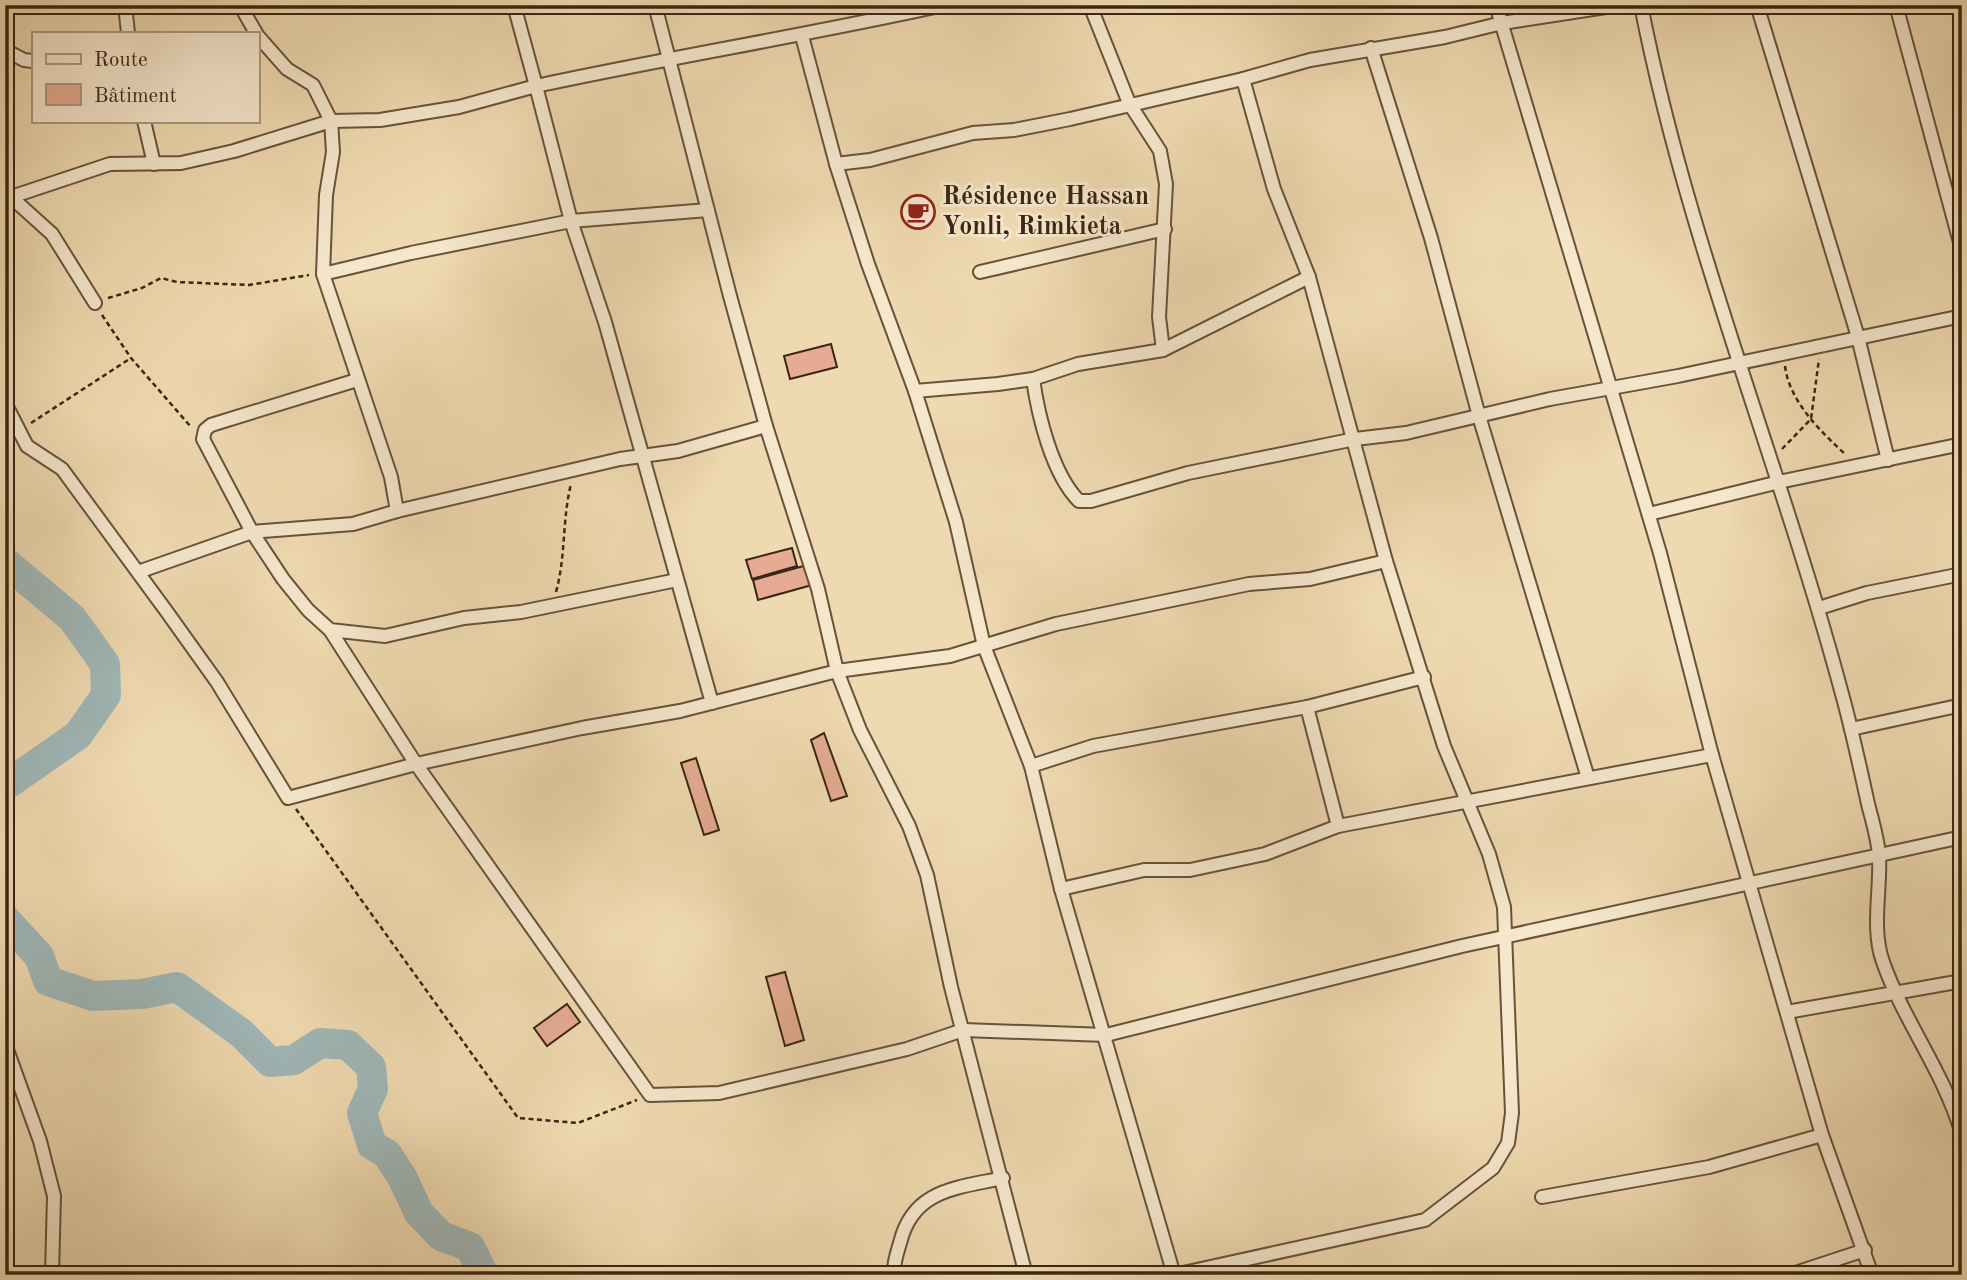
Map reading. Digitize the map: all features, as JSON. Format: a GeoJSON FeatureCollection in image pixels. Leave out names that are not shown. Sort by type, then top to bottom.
{"type":"FeatureCollection","features":[{"type":"Feature","properties":{"kind":"street"},"geometry":{"type":"LineString","coordinates":[[125,5],[128,32]]}},
{"type":"Feature","properties":{"kind":"street"},"geometry":{"type":"LineString","coordinates":[[240,5],[255,32]]}},
{"type":"Feature","properties":{"kind":"street"},"geometry":{"type":"LineString","coordinates":[[514,5],[571,221],[605,322],[712,703]]}},
{"type":"Feature","properties":{"kind":"street"},"geometry":{"type":"LineString","coordinates":[[655,5],[766,426],[818,589],[837,671],[860,730],[909,826],[927,875],[963,1030],[1026,1275]]}},
{"type":"Feature","properties":{"kind":"street"},"geometry":{"type":"LineString","coordinates":[[8,198],[110,164],[181,163],[234,151],[331,121],[380,120],[459,107],[536,86],[670,57],[802,36],[944,5]]}},
{"type":"Feature","properties":{"kind":"street"},"geometry":{"type":"LineString","coordinates":[[1090,5],[1129,103],[1160,151],[1166,184],[1159,317],[1163,350]]}},
{"type":"Feature","properties":{"kind":"street"},"geometry":{"type":"LineString","coordinates":[[1496,5],[1648,514],[1712,755],[1822,1135],[1872,1275]]}},
{"type":"Feature","properties":{"kind":"street"},"geometry":{"type":"LineString","coordinates":[[836,164],[870,160],[953,137],[1014,130],[1243,79],[1310,60],[1446,37],[1502,23],[1619,5]]}},
{"type":"Feature","properties":{"kind":"street"},"geometry":{"type":"LineString","coordinates":[[1641,5],[1656,83],[1738,362],[1819,608],[1852,729],[1879,853],[1878,937],[1882,959],[1905,1016],[1946,1086],[1962,1134]]}},
{"type":"Feature","properties":{"kind":"street"},"geometry":{"type":"LineString","coordinates":[[1758,5],[1858,337],[1888,460]]}},
{"type":"Feature","properties":{"kind":"street"},"geometry":{"type":"LineString","coordinates":[[1896,5],[1962,250]]}},
{"type":"Feature","properties":{"kind":"street"},"geometry":{"type":"LineString","coordinates":[[802,36],[836,164],[868,264],[915,391],[956,522],[984,646],[1031,766],[1061,889],[1106,1035],[1174,1275],[1425,1220],[1493,1168],[1508,1143],[1513,1113],[1504,907],[1489,854],[1444,746],[1386,561],[1355,439],[1308,276],[1274,189],[1243,79]]}},
{"type":"Feature","properties":{"kind":"street"},"geometry":{"type":"LineString","coordinates":[[259,37],[287,69],[313,85],[331,121],[333,152],[326,195],[323,274],[391,477],[397,511]]}},
{"type":"Feature","properties":{"kind":"street"},"geometry":{"type":"LineString","coordinates":[[1371,48],[1427,227],[1479,416],[1588,778]]}},
{"type":"Feature","properties":{"kind":"street"},"geometry":{"type":"LineString","coordinates":[[5,50],[7,54],[32,61]]}},
{"type":"Feature","properties":{"kind":"street"},"geometry":{"type":"LineString","coordinates":[[144,122],[154,164]]}},
{"type":"Feature","properties":{"kind":"street"},"geometry":{"type":"LineString","coordinates":[[8,198],[52,234],[95,303]]}},
{"type":"Feature","properties":{"kind":"street"},"geometry":{"type":"LineString","coordinates":[[323,274],[571,221],[708,210]]}},
{"type":"Feature","properties":{"kind":"street"},"geometry":{"type":"LineString","coordinates":[[980,272],[1164,229]]}},
{"type":"Feature","properties":{"kind":"street"},"geometry":{"type":"LineString","coordinates":[[915,391],[1033,379],[1078,364],[1163,350],[1308,276]]}},
{"type":"Feature","properties":{"kind":"street"},"geometry":{"type":"LineString","coordinates":[[1033,379],[1038,412],[1050,448],[1072,494],[1079,500],[1091,501],[1188,473],[1355,439],[1406,433],[1611,387],[1962,316]]}},
{"type":"Feature","properties":{"kind":"street"},"geometry":{"type":"LineString","coordinates":[[357,380],[211,425],[205,430],[203,439],[251,533],[308,610],[330,630],[416,764],[650,1096],[719,1093],[907,1049],[963,1030],[1106,1035],[1507,937],[1879,853],[1962,837]]}},
{"type":"Feature","properties":{"kind":"street"},"geometry":{"type":"LineString","coordinates":[[5,403],[27,446],[62,469],[217,682],[288,798],[416,764],[712,703],[837,671],[950,656],[1056,624],[1249,584],[1310,579],[1386,561]]}},
{"type":"Feature","properties":{"kind":"street"},"geometry":{"type":"LineString","coordinates":[[138,572],[251,533],[353,524],[397,511],[643,455],[678,451],[766,426]]}},
{"type":"Feature","properties":{"kind":"street"},"geometry":{"type":"LineString","coordinates":[[1648,514],[1779,482],[1962,444]]}},
{"type":"Feature","properties":{"kind":"street"},"geometry":{"type":"LineString","coordinates":[[1819,608],[1867,593],[1962,574]]}},
{"type":"Feature","properties":{"kind":"street"},"geometry":{"type":"LineString","coordinates":[[330,630],[385,636],[464,618],[552,606],[677,580]]}},
{"type":"Feature","properties":{"kind":"street"},"geometry":{"type":"LineString","coordinates":[[1031,766],[1093,746],[1307,707],[1424,677]]}},
{"type":"Feature","properties":{"kind":"street"},"geometry":{"type":"LineString","coordinates":[[1852,729],[1962,705]]}},
{"type":"Feature","properties":{"kind":"street"},"geometry":{"type":"LineString","coordinates":[[1307,707],[1338,826]]}},
{"type":"Feature","properties":{"kind":"street"},"geometry":{"type":"LineString","coordinates":[[1061,889],[1144,870],[1190,870],[1265,854],[1338,826],[1712,755]]}},
{"type":"Feature","properties":{"kind":"street"},"geometry":{"type":"LineString","coordinates":[[1787,1012],[1962,981]]}},
{"type":"Feature","properties":{"kind":"street"},"geometry":{"type":"LineString","coordinates":[[5,1044],[9,1066],[40,1141],[54,1196],[52,1275]]}},
{"type":"Feature","properties":{"kind":"street"},"geometry":{"type":"LineString","coordinates":[[1542,1196],[1709,1167],[1822,1135]]}},
{"type":"Feature","properties":{"kind":"street"},"geometry":{"type":"LineString","coordinates":[[894,1275],[902,1234],[912,1215],[927,1198],[944,1191],[1003,1178]]}},
{"type":"Feature","properties":{"kind":"street"},"geometry":{"type":"LineString","coordinates":[[1789,1275],[1865,1250]]}},
{"type":"Feature","properties":{"kind":"path"},"geometry":{"type":"LineString","coordinates":[[203,439],[131,358],[95,303],[142,288],[161,278],[177,282],[249,285],[323,274]]}},
{"type":"Feature","properties":{"kind":"path"},"geometry":{"type":"LineString","coordinates":[[1772,460],[1811,419],[1820,346]]}},
{"type":"Feature","properties":{"kind":"path"},"geometry":{"type":"LineString","coordinates":[[1784,352],[1787,379],[1811,419],[1859,466]]}},
{"type":"Feature","properties":{"kind":"path"},"geometry":{"type":"LineString","coordinates":[[18,432],[131,358]]}},
{"type":"Feature","properties":{"kind":"path"},"geometry":{"type":"LineString","coordinates":[[552,606],[563,560],[564,516],[574,471]]}},
{"type":"Feature","properties":{"kind":"path"},"geometry":{"type":"LineString","coordinates":[[288,798],[518,1118],[578,1123],[650,1096]]}},
{"type":"Feature","properties":{"kind":"building"},"geometry":{"type":"Polygon","coordinates":[[[831,344],[837,367],[790,379],[784,356],[831,344]]]}},
{"type":"Feature","properties":{"kind":"building"},"geometry":{"type":"Polygon","coordinates":[[[792,548],[797,566],[752,579],[746,560],[792,548]]]}},
{"type":"Feature","properties":{"kind":"building"},"geometry":{"type":"Polygon","coordinates":[[[807,565],[812,585],[758,600],[753,580],[807,565]]]}},
{"type":"Feature","properties":{"kind":"building"},"geometry":{"type":"Polygon","coordinates":[[[824,733],[847,796],[831,801],[811,740],[824,733]]]}},
{"type":"Feature","properties":{"kind":"building"},"geometry":{"type":"Polygon","coordinates":[[[696,758],[719,830],[704,835],[681,763],[696,758]]]}},
{"type":"Feature","properties":{"kind":"building"},"geometry":{"type":"Polygon","coordinates":[[[785,972],[804,1040],[785,1046],[766,977],[785,972]]]}},
{"type":"Feature","properties":{"kind":"building"},"geometry":{"type":"Polygon","coordinates":[[[567,1004],[580,1022],[547,1046],[534,1028],[567,1004]]]}},
{"type":"Feature","properties":{"kind":"waterway"},"geometry":{"type":"LineString","coordinates":[[5,562],[72,618],[105,664],[106,695],[78,735],[5,786]]}},
{"type":"Feature","properties":{"kind":"waterway"},"geometry":{"type":"LineString","coordinates":[[5,919],[39,956],[48,981],[93,996],[142,994],[177,987],[241,1033],[270,1062],[294,1060],[320,1043],[348,1045],[371,1067],[373,1089],[362,1113],[372,1145],[387,1154],[402,1177],[419,1213],[441,1236],[470,1247],[484,1275]]}},
{"type":"Feature","properties":{"kind":"place","name":"Résidence Hassan Yonli, Rimkieta"},"geometry":{"type":"Point","coordinates":[918,212]}}]}
